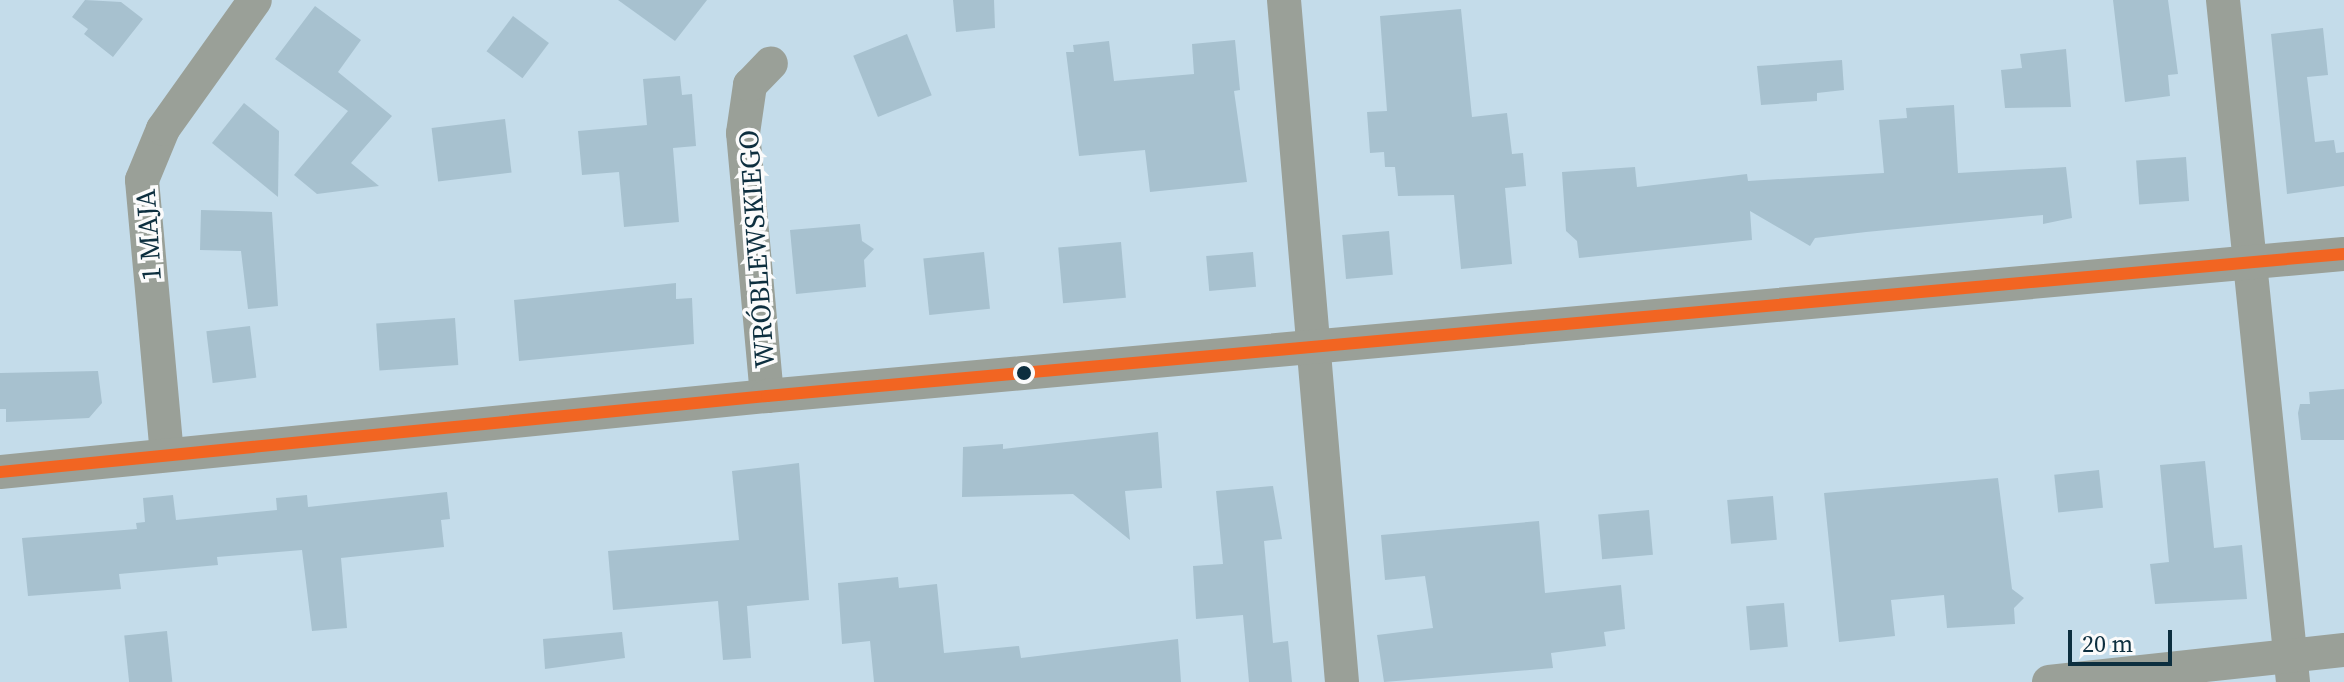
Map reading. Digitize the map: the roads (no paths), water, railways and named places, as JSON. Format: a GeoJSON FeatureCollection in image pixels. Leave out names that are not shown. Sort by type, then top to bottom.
{"type":"FeatureCollection","features":[{"type":"Feature","properties":{"kind":"street","name":"1 MAJA"},"geometry":{"type":"LineString","coordinates":[[167,455],[142,180],[163,129],[255,0]]}},
{"type":"Feature","properties":{"kind":"street"},"geometry":{"type":"LineString","coordinates":[[1284,0],[1342,682]]}},
{"type":"Feature","properties":{"kind":"street"},"geometry":{"type":"LineString","coordinates":[[2223,0],[2292,668]]}},
{"type":"Feature","properties":{"kind":"street","name":"WRÓBLEWSKIEGO"},"geometry":{"type":"LineString","coordinates":[[767,396],[743,133],[750,85],[771,63]]}},
{"type":"Feature","properties":{"kind":"street"},"geometry":{"type":"LineString","coordinates":[[0,472],[767,396],[2344,254]]}},
{"type":"Feature","properties":{"kind":"street"},"geometry":{"type":"LineString","coordinates":[[2049,682],[2292,668],[2344,650]]}}]}
